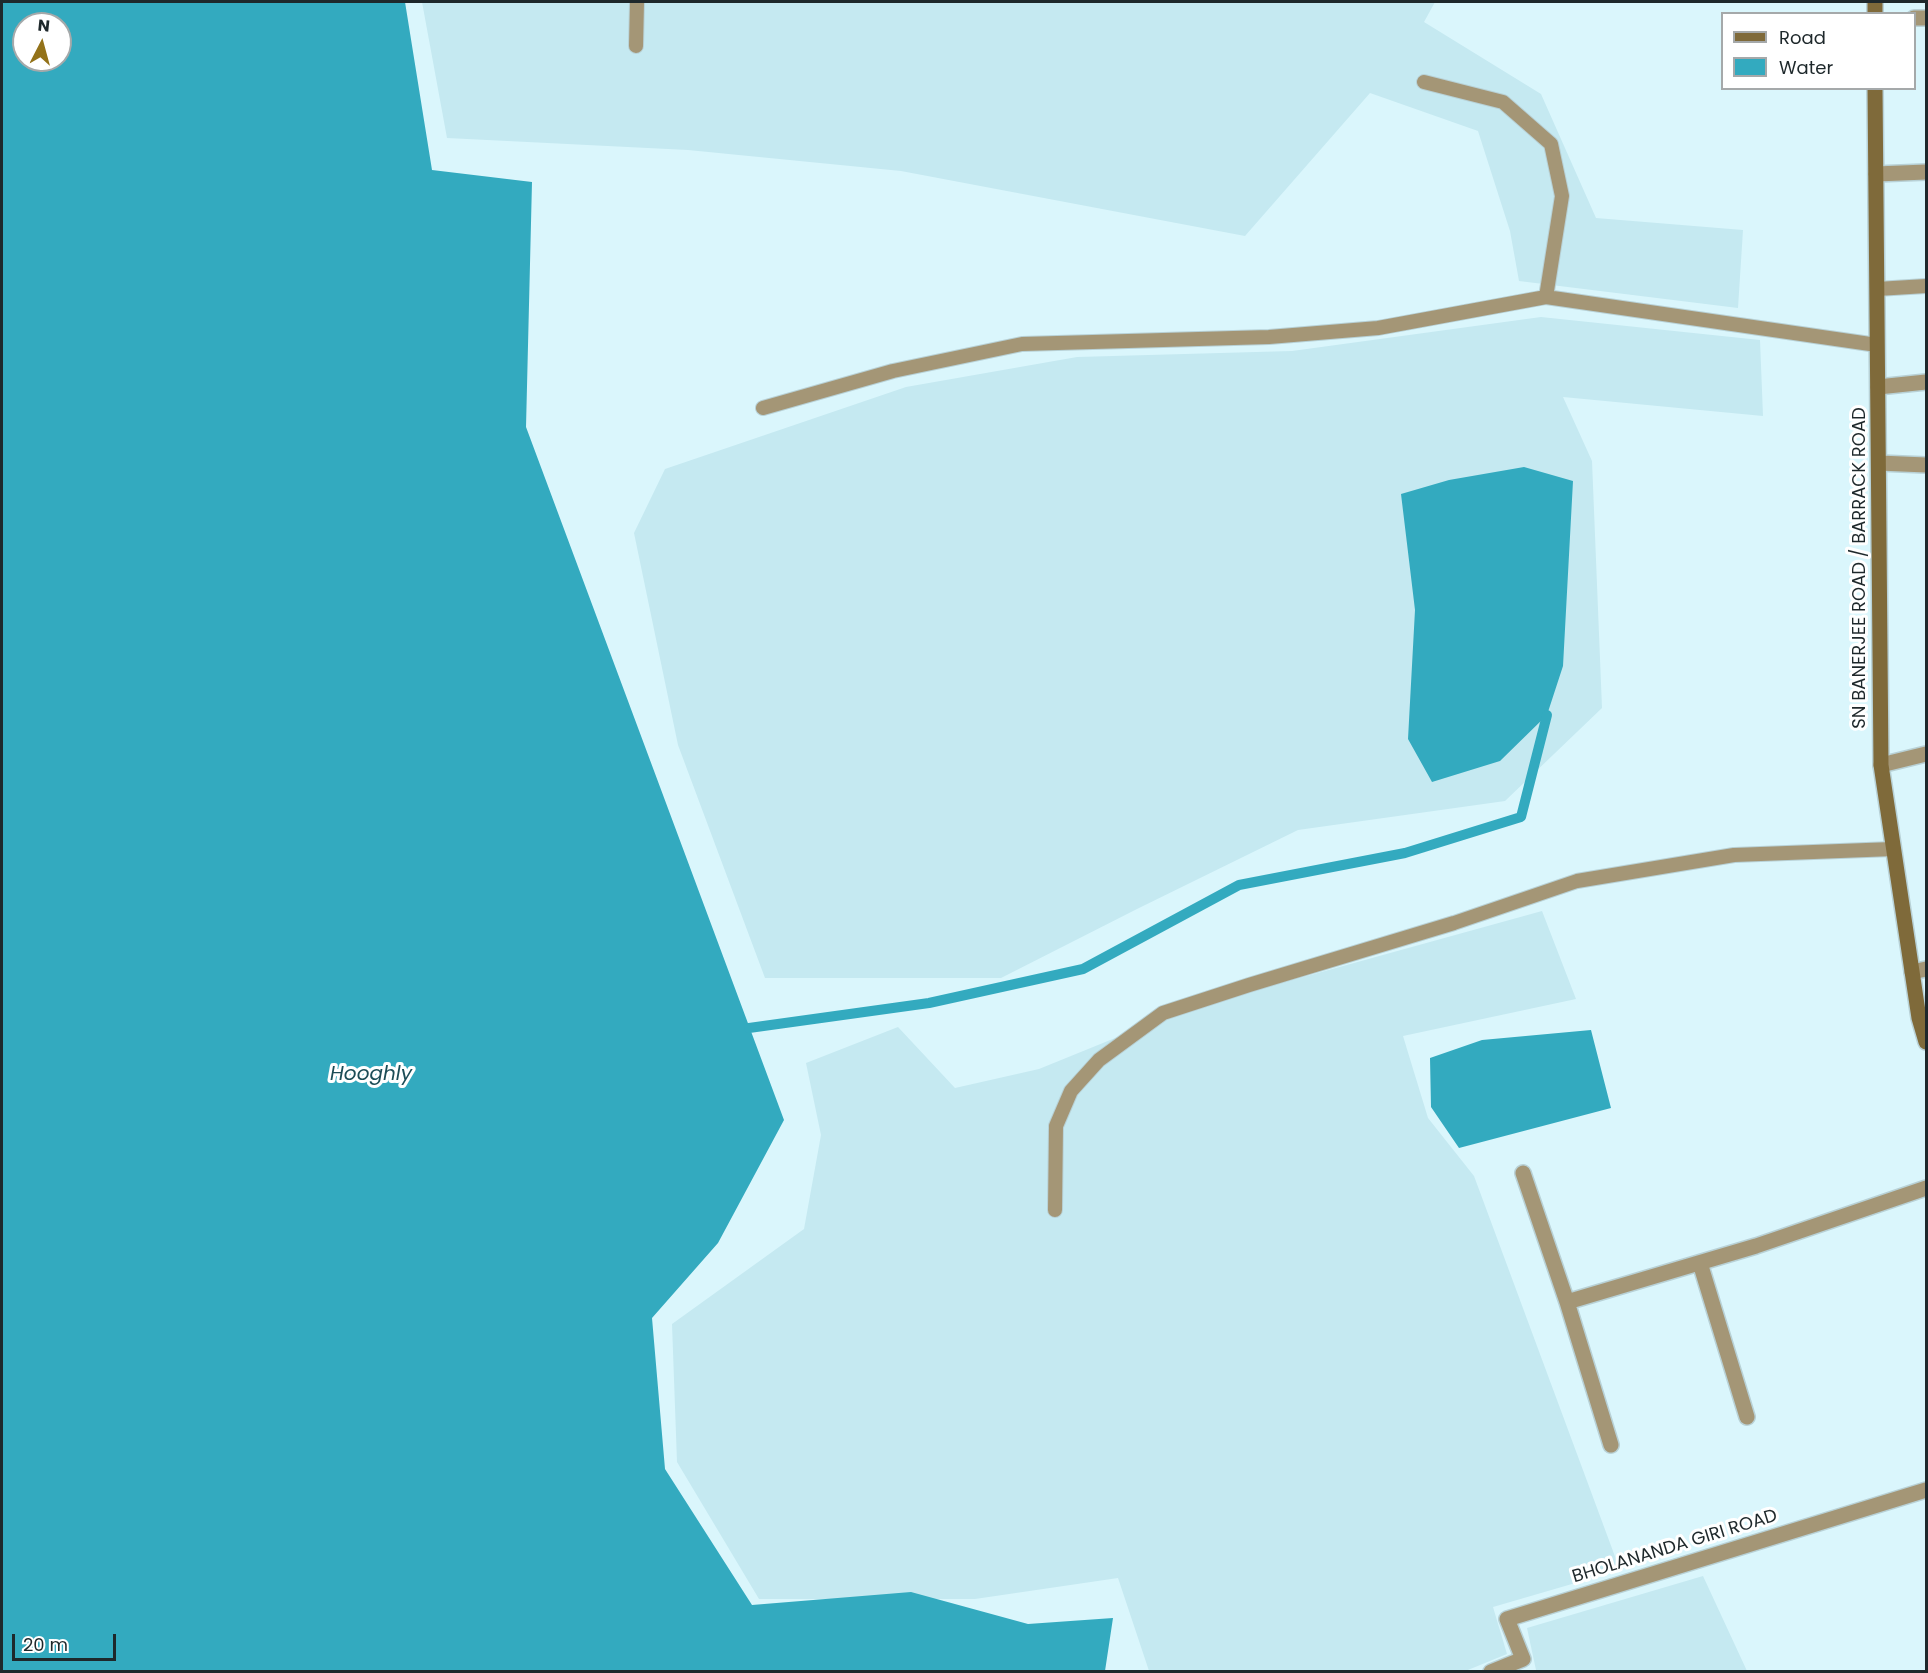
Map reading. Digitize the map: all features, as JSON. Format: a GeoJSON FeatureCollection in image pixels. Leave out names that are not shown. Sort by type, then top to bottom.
{"type":"FeatureCollection","features":[{"type":"Feature","properties":{"kind":"street","name":"SN BANERJEE ROAD / BARRACK ROAD"},"geometry":{"type":"LineString","coordinates":[[1875,90],[1881,765],[1893,849],[1919,970],[1919,1017],[1926,1042]]}},
{"type":"Feature","properties":{"kind":"street"},"geometry":{"type":"LineString","coordinates":[[1876,174],[1926,172]]}},
{"type":"Feature","properties":{"kind":"street"},"geometry":{"type":"LineString","coordinates":[[1878,387],[1926,382]]}},
{"type":"Feature","properties":{"kind":"street"},"geometry":{"type":"LineString","coordinates":[[1879,463],[1926,465]]}},
{"type":"Feature","properties":{"kind":"street"},"geometry":{"type":"LineString","coordinates":[[1881,765],[1926,754]]}},
{"type":"Feature","properties":{"kind":"street"},"geometry":{"type":"LineString","coordinates":[[1523,1173],[1567,1302],[1611,1445]]}},
{"type":"Feature","properties":{"kind":"street"},"geometry":{"type":"LineString","coordinates":[[1567,1302],[1756,1246],[1926,1188]]}},
{"type":"Feature","properties":{"kind":"street"},"geometry":{"type":"LineString","coordinates":[[1700,1263],[1747,1417]]}},
{"type":"Feature","properties":{"kind":"street","name":"BHOLANANDA GIRI ROAD"},"geometry":{"type":"LineString","coordinates":[[1491,1671],[1523,1659],[1507,1619],[1926,1490]]}},
{"type":"Feature","properties":{"kind":"lane"},"geometry":{"type":"LineString","coordinates":[[636,46],[637,2]]}},
{"type":"Feature","properties":{"kind":"lane"},"geometry":{"type":"LineString","coordinates":[[1424,82],[1503,102],[1551,144],[1562,196],[1546,297]]}},
{"type":"Feature","properties":{"kind":"lane"},"geometry":{"type":"LineString","coordinates":[[1877,289],[1926,286]]}},
{"type":"Feature","properties":{"kind":"lane"},"geometry":{"type":"LineString","coordinates":[[763,408],[893,371],[1022,344],[1269,337],[1378,328],[1546,297],[1877,345]]}},
{"type":"Feature","properties":{"kind":"lane"},"geometry":{"type":"LineString","coordinates":[[1054,1210],[1056,1126],[1071,1091],[1099,1060],[1163,1013],[1454,923],[1577,881],[1734,855],[1893,849]]}},
{"type":"Feature","properties":{"kind":"shaded area"},"geometry":{"type":"Polygon","coordinates":[[[422,2],[1435,2],[1424,22],[1541,94],[1596,218],[1743,230],[1738,308],[1519,281],[1510,231],[1478,131],[1370,93],[1245,236],[901,171],[688,150],[447,138],[422,2]]]}},
{"type":"Feature","properties":{"kind":"shaded area"},"geometry":{"type":"Polygon","coordinates":[[[1541,317],[1760,340],[1763,416],[1563,397],[1592,461],[1602,708],[1505,801],[1298,830],[1001,978],[765,978],[678,745],[634,533],[665,469],[906,387],[1077,357],[1292,351],[1541,317]]]}},
{"type":"Feature","properties":{"kind":"shaded area"},"geometry":{"type":"Polygon","coordinates":[[[1542,911],[1576,999],[1403,1036],[1428,1118],[1474,1176],[1620,1570],[1493,1607],[1507,1654],[1463,1672],[1149,1671],[1118,1578],[975,1599],[759,1599],[677,1462],[672,1324],[804,1229],[821,1135],[806,1063],[898,1027],[955,1088],[1039,1069],[1184,1010],[1542,911]]]}},
{"type":"Feature","properties":{"kind":"shaded area"},"geometry":{"type":"Polygon","coordinates":[[[1703,1576],[1747,1671],[1533,1671],[1536,1670],[1527,1628],[1703,1576]]]}},
{"type":"Feature","properties":{"kind":"water","name":"Hooghly"},"geometry":{"type":"Polygon","coordinates":[[[2,2],[405,2],[432,170],[532,182],[526,427],[784,1120],[718,1243],[652,1318],[665,1469],[752,1605],[911,1592],[1028,1624],[1113,1618],[1105,1671],[2,1671],[2,2]]]}},
{"type":"Feature","properties":{"kind":"water"},"geometry":{"type":"Polygon","coordinates":[[[1524,467],[1573,481],[1563,666],[1547,715],[1500,761],[1432,782],[1408,739],[1415,610],[1401,494],[1449,480],[1524,467]]]}},
{"type":"Feature","properties":{"kind":"water"},"geometry":{"type":"Polygon","coordinates":[[[1591,1030],[1611,1108],[1459,1148],[1431,1107],[1430,1058],[1482,1040],[1591,1030]]]}},
{"type":"Feature","properties":{"kind":"waterway"},"geometry":{"type":"LineString","coordinates":[[749,1028],[929,1003],[1083,969],[1239,885],[1405,853],[1521,817],[1547,715]]}}]}
